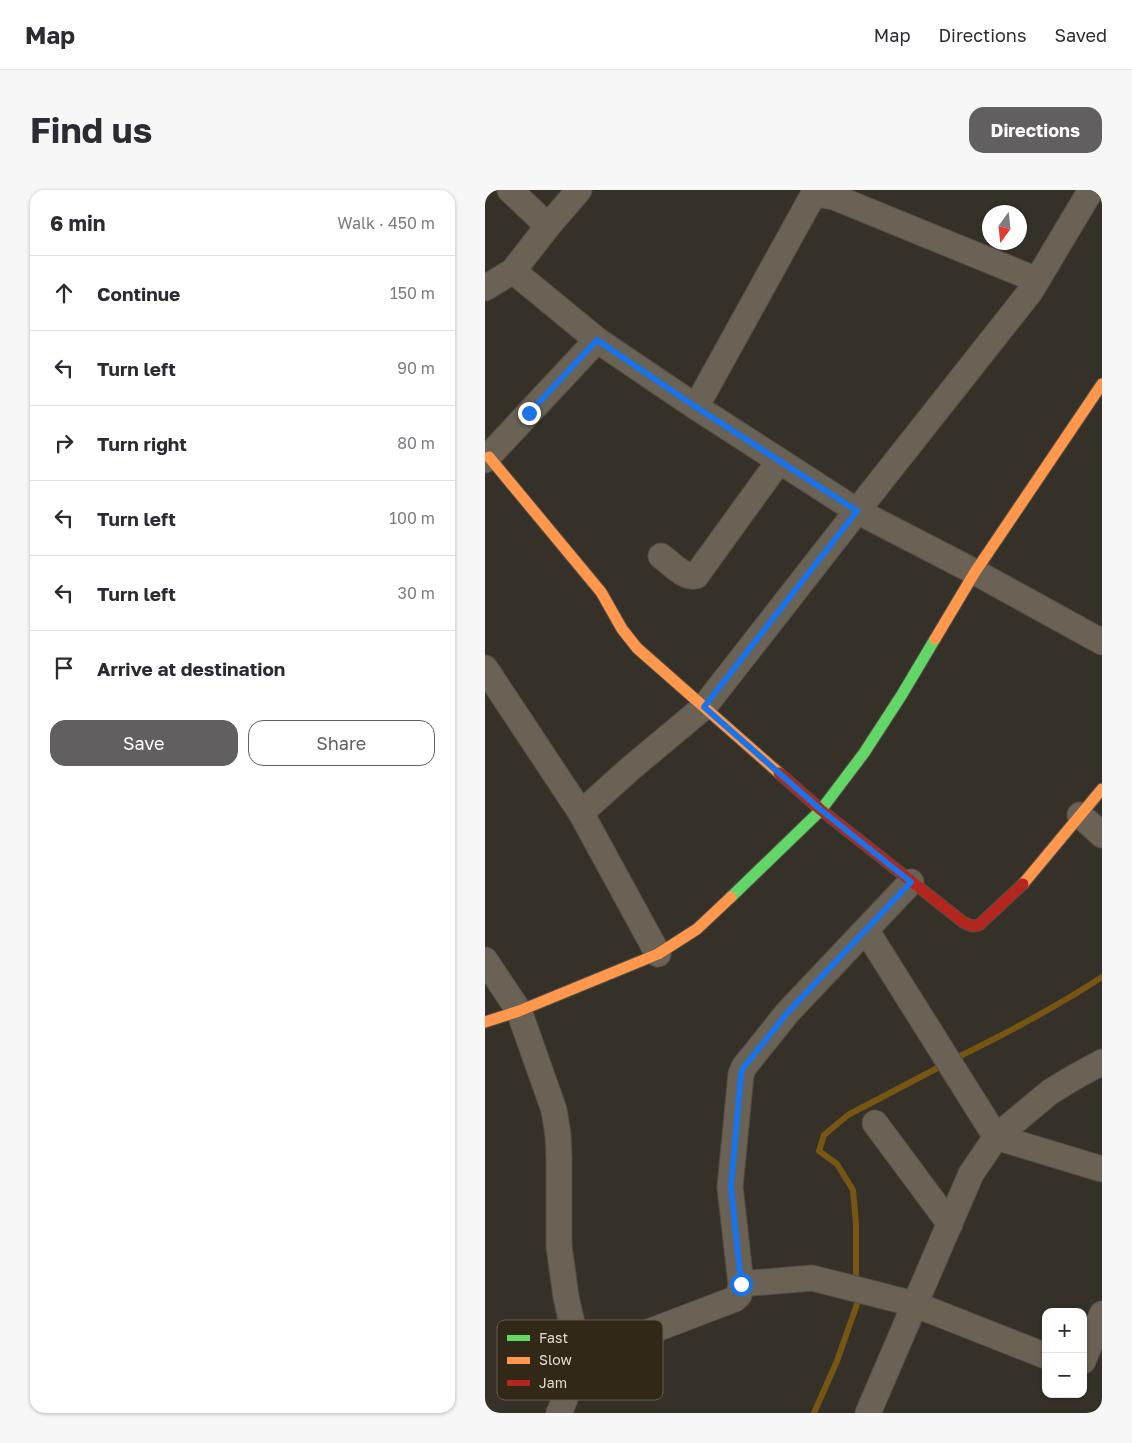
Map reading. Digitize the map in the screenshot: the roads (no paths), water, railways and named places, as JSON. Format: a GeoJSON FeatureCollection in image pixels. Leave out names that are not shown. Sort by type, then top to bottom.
{"type":"FeatureCollection","features":[{"type":"Feature","properties":{"kind":"street"},"geometry":{"type":"LineString","coordinates":[[510,190],[548,226]]}},
{"type":"Feature","properties":{"kind":"street"},"geometry":{"type":"LineString","coordinates":[[485,288],[513,271],[579,190]]}},
{"type":"Feature","properties":{"kind":"street"},"geometry":{"type":"LineString","coordinates":[[581,813],[704,707],[1030,292],[1091,190]]}},
{"type":"Feature","properties":{"kind":"street"},"geometry":{"type":"LineString","coordinates":[[696,407],[815,194],[833,197],[1037,280]]}},
{"type":"Feature","properties":{"kind":"street"},"geometry":{"type":"LineString","coordinates":[[513,271],[597,340],[696,407],[857,511],[975,572],[1102,642]]}},
{"type":"Feature","properties":{"kind":"street"},"geometry":{"type":"LineString","coordinates":[[597,340],[487,458],[601,592],[622,629],[637,648],[821,810],[963,922],[972,926],[979,925],[1020,887],[1102,789]]}},
{"type":"Feature","properties":{"kind":"street"},"geometry":{"type":"LineString","coordinates":[[485,1022],[519,1011],[614,973],[657,954],[697,929],[821,810],[864,753],[975,572],[1102,384]]}},
{"type":"Feature","properties":{"kind":"street"},"geometry":{"type":"LineString","coordinates":[[661,556],[683,573],[689,576],[696,576],[779,461]]}},
{"type":"Feature","properties":{"kind":"street"},"geometry":{"type":"LineString","coordinates":[[485,668],[581,813],[657,954]]}},
{"type":"Feature","properties":{"kind":"street"},"geometry":{"type":"LineString","coordinates":[[1080,815],[1102,834]]}},
{"type":"Feature","properties":{"kind":"street"},"geometry":{"type":"LineString","coordinates":[[663,1326],[735,1299],[739,1295],[741,1284],[731,1187],[741,1074],[747,1062],[788,1012],[911,882]]}},
{"type":"Feature","properties":{"kind":"street"},"geometry":{"type":"LineString","coordinates":[[866,930],[997,1137],[1102,1169]]}},
{"type":"Feature","properties":{"kind":"street"},"geometry":{"type":"LineString","coordinates":[[485,960],[519,1011],[554,1110],[559,1159],[559,1246],[571,1320]]}},
{"type":"Feature","properties":{"kind":"street"},"geometry":{"type":"LineString","coordinates":[[868,1413],[971,1174],[997,1137],[1050,1092],[1102,1062]]}},
{"type":"Feature","properties":{"kind":"street"},"geometry":{"type":"LineString","coordinates":[[875,1123],[950,1224]]}},
{"type":"Feature","properties":{"kind":"street"},"geometry":{"type":"LineString","coordinates":[[741,1284],[812,1278],[914,1304],[1042,1354]]}},
{"type":"Feature","properties":{"kind":"street"},"geometry":{"type":"LineString","coordinates":[[1086,1353],[1102,1314]]}},
{"type":"Feature","properties":{"kind":"street"},"geometry":{"type":"LineString","coordinates":[[559,1413],[564,1400]]}},
{"type":"Feature","properties":{"kind":"waterway"},"geometry":{"type":"LineString","coordinates":[[954,1059],[1029,1020],[1102,977]]}},
{"type":"Feature","properties":{"kind":"waterway"},"geometry":{"type":"LineString","coordinates":[[856,1285],[856,1224],[853,1190],[837,1164],[819,1151],[824,1135],[848,1115],[945,1064]]}},
{"type":"Feature","properties":{"kind":"waterway"},"geometry":{"type":"LineString","coordinates":[[814,1413],[837,1361],[857,1304],[857,1295]]}}]}
